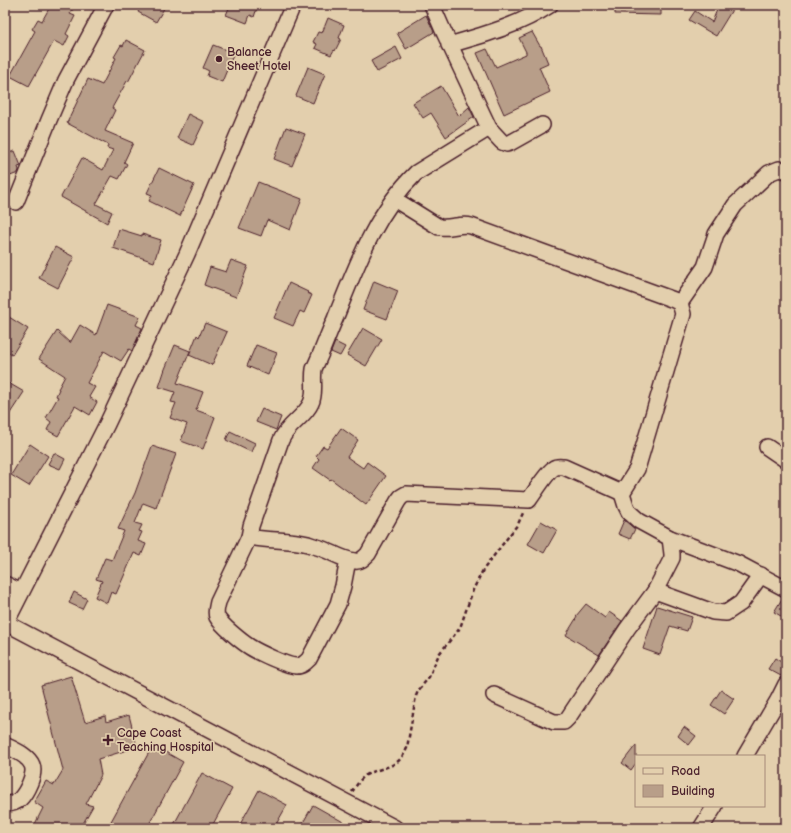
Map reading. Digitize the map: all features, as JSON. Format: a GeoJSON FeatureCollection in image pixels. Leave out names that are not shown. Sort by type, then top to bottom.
{"type":"FeatureCollection","features":[{"type":"Feature","properties":{"kind":"street"},"geometry":{"type":"LineString","coordinates":[[16,202],[66,80],[106,5]]}},
{"type":"Feature","properties":{"kind":"street"},"geometry":{"type":"LineString","coordinates":[[293,5],[187,254],[107,424],[6,624],[395,828]]}},
{"type":"Feature","properties":{"kind":"street"},"geometry":{"type":"LineString","coordinates":[[432,5],[449,45],[489,128],[502,142],[507,144],[542,125]]}},
{"type":"Feature","properties":{"kind":"street"},"geometry":{"type":"LineString","coordinates":[[449,45],[493,32],[535,15],[550,5]]}},
{"type":"Feature","properties":{"kind":"street"},"geometry":{"type":"LineString","coordinates":[[348,560],[338,604],[309,659],[304,664],[297,666],[289,665],[251,648],[220,622],[217,617],[216,609],[218,602],[249,537],[251,526],[281,440],[288,427],[307,410],[311,404],[313,397],[314,369],[367,242],[379,220],[406,183],[416,173],[489,128]]}},
{"type":"Feature","properties":{"kind":"street"},"geometry":{"type":"LineString","coordinates":[[680,303],[705,267],[716,234],[734,205],[769,173],[779,169],[786,171]]}},
{"type":"Feature","properties":{"kind":"street"},"geometry":{"type":"LineString","coordinates":[[394,199],[439,227],[444,228],[466,224],[680,303],[683,314],[637,469],[622,493]]}},
{"type":"Feature","properties":{"kind":"street"},"geometry":{"type":"LineString","coordinates":[[768,447],[786,460]]}},
{"type":"Feature","properties":{"kind":"street"},"geometry":{"type":"LineString","coordinates":[[249,537],[293,541],[306,544],[322,548],[356,562],[362,560],[368,554],[398,501],[406,494],[529,500],[550,472],[555,468],[564,467],[622,493],[629,512],[640,521],[670,538],[729,560],[786,589]]}},
{"type":"Feature","properties":{"kind":"street"},"geometry":{"type":"LineString","coordinates":[[494,695],[554,722],[564,722],[627,629],[655,591],[672,558],[670,538]]}},
{"type":"Feature","properties":{"kind":"street"},"geometry":{"type":"LineString","coordinates":[[655,591],[713,612],[726,613],[741,603],[761,575]]}},
{"type":"Feature","properties":{"kind":"street"},"geometry":{"type":"LineString","coordinates":[[5,584],[21,592]]}},
{"type":"Feature","properties":{"kind":"street"},"geometry":{"type":"LineString","coordinates":[[746,755],[786,684]]}},
{"type":"Feature","properties":{"kind":"street"},"geometry":{"type":"LineString","coordinates":[[5,745],[27,758],[33,766],[33,776],[20,800],[14,803],[5,804]]}},
{"type":"Feature","properties":{"kind":"street"},"geometry":{"type":"LineString","coordinates":[[701,828],[714,807]]}},
{"type":"Feature","properties":{"kind":"path"},"geometry":{"type":"LineString","coordinates":[[344,802],[366,775],[399,762],[404,756],[407,748],[418,691],[429,677],[439,654],[460,628],[476,581],[518,524],[529,500]]}},
{"type":"Feature","properties":{"kind":"building"},"geometry":{"type":"Polygon","coordinates":[[[51,5],[75,5],[70,14],[75,16],[66,34],[69,36],[64,46],[54,41],[29,86],[10,76],[35,31],[32,29],[38,19],[42,21],[51,5]]]}},
{"type":"Feature","properties":{"kind":"building"},"geometry":{"type":"Polygon","coordinates":[[[141,5],[166,5],[156,22],[138,12],[141,5]]]}},
{"type":"Feature","properties":{"kind":"building"},"geometry":{"type":"Polygon","coordinates":[[[225,5],[258,5],[254,17],[250,15],[247,23],[226,15],[229,8],[225,7],[225,5]]]}},
{"type":"Feature","properties":{"kind":"building"},"geometry":{"type":"Polygon","coordinates":[[[615,5],[661,5],[661,15],[615,14],[615,5]]]}},
{"type":"Feature","properties":{"kind":"building"},"geometry":{"type":"Polygon","coordinates":[[[719,5],[735,5],[716,36],[689,20],[695,11],[712,22],[719,5]]]}},
{"type":"Feature","properties":{"kind":"building"},"geometry":{"type":"Polygon","coordinates":[[[426,15],[434,32],[406,49],[397,33],[426,15]]]}},
{"type":"Feature","properties":{"kind":"building"},"geometry":{"type":"Polygon","coordinates":[[[328,18],[344,25],[339,38],[341,39],[335,51],[334,50],[331,55],[315,48],[317,44],[313,42],[318,32],[322,33],[328,18]]]}},
{"type":"Feature","properties":{"kind":"building"},"geometry":{"type":"Polygon","coordinates":[[[532,32],[541,46],[548,63],[539,67],[550,92],[504,114],[477,53],[487,49],[496,67],[526,54],[519,38],[532,32]]]}},
{"type":"Feature","properties":{"kind":"building"},"geometry":{"type":"Polygon","coordinates":[[[126,40],[145,50],[112,108],[115,110],[105,131],[133,143],[124,162],[127,164],[119,179],[112,176],[96,204],[112,212],[107,223],[61,197],[82,158],[103,170],[113,150],[107,148],[108,145],[67,123],[88,79],[102,85],[116,58],[114,57],[121,45],[123,46],[126,40]]]}},
{"type":"Feature","properties":{"kind":"building"},"geometry":{"type":"Polygon","coordinates":[[[213,45],[234,53],[222,82],[207,76],[209,71],[203,68],[213,45]]]}},
{"type":"Feature","properties":{"kind":"building"},"geometry":{"type":"Polygon","coordinates":[[[396,47],[402,59],[377,72],[371,61],[396,47]]]}},
{"type":"Feature","properties":{"kind":"building"},"geometry":{"type":"Polygon","coordinates":[[[308,67],[325,74],[313,103],[296,96],[308,67]]]}},
{"type":"Feature","properties":{"kind":"building"},"geometry":{"type":"Polygon","coordinates":[[[441,86],[459,116],[469,107],[474,117],[446,137],[431,113],[423,118],[413,103],[441,86]]]}},
{"type":"Feature","properties":{"kind":"building"},"geometry":{"type":"Polygon","coordinates":[[[188,114],[204,122],[193,145],[177,138],[188,114]]]}},
{"type":"Feature","properties":{"kind":"building"},"geometry":{"type":"Polygon","coordinates":[[[286,127],[305,134],[292,166],[274,159],[286,127]]]}},
{"type":"Feature","properties":{"kind":"building"},"geometry":{"type":"Polygon","coordinates":[[[15,151],[21,166],[18,167],[18,173],[5,178],[5,154],[15,151]]]}},
{"type":"Feature","properties":{"kind":"building"},"geometry":{"type":"Polygon","coordinates":[[[159,168],[194,185],[180,216],[149,201],[152,195],[147,193],[159,168]]]}},
{"type":"Feature","properties":{"kind":"building"},"geometry":{"type":"Polygon","coordinates":[[[258,182],[302,199],[290,230],[267,220],[261,236],[239,228],[258,182]]]}},
{"type":"Feature","properties":{"kind":"building"},"geometry":{"type":"Polygon","coordinates":[[[119,229],[161,240],[154,262],[113,248],[119,229]]]}},
{"type":"Feature","properties":{"kind":"building"},"geometry":{"type":"Polygon","coordinates":[[[55,247],[74,257],[58,288],[39,278],[55,247]]]}},
{"type":"Feature","properties":{"kind":"building"},"geometry":{"type":"Polygon","coordinates":[[[231,260],[248,266],[236,297],[204,285],[210,267],[226,272],[231,260]]]}},
{"type":"Feature","properties":{"kind":"building"},"geometry":{"type":"Polygon","coordinates":[[[374,281],[398,291],[387,319],[363,310],[374,281]]]}},
{"type":"Feature","properties":{"kind":"building"},"geometry":{"type":"Polygon","coordinates":[[[289,283],[312,295],[304,313],[300,311],[293,326],[274,318],[289,283]]]}},
{"type":"Feature","properties":{"kind":"building"},"geometry":{"type":"Polygon","coordinates":[[[107,305],[140,317],[136,325],[142,328],[132,351],[129,349],[121,361],[104,351],[87,383],[95,387],[89,397],[97,402],[90,415],[75,406],[58,436],[47,430],[51,422],[46,418],[58,397],[56,396],[58,389],[65,376],[39,359],[57,331],[70,343],[80,325],[96,335],[107,305]]]}},
{"type":"Feature","properties":{"kind":"building"},"geometry":{"type":"Polygon","coordinates":[[[9,317],[28,329],[12,355],[5,350],[5,324],[9,317]]]}},
{"type":"Feature","properties":{"kind":"building"},"geometry":{"type":"Polygon","coordinates":[[[205,323],[227,332],[212,365],[189,355],[197,335],[199,337],[205,323]]]}},
{"type":"Feature","properties":{"kind":"building"},"geometry":{"type":"Polygon","coordinates":[[[363,328],[382,339],[366,366],[347,355],[363,328]]]}},
{"type":"Feature","properties":{"kind":"building"},"geometry":{"type":"Polygon","coordinates":[[[335,342],[345,347],[340,356],[331,352],[335,342]]]}},
{"type":"Feature","properties":{"kind":"building"},"geometry":{"type":"Polygon","coordinates":[[[175,345],[190,351],[177,383],[203,392],[196,410],[215,417],[203,449],[181,441],[187,424],[170,418],[176,403],[171,402],[175,392],[159,387],[175,345]]]}},
{"type":"Feature","properties":{"kind":"building"},"geometry":{"type":"Polygon","coordinates":[[[256,345],[277,353],[268,375],[247,366],[256,345]]]}},
{"type":"Feature","properties":{"kind":"building"},"geometry":{"type":"Polygon","coordinates":[[[5,381],[24,392],[5,421],[5,381]]]}},
{"type":"Feature","properties":{"kind":"building"},"geometry":{"type":"Polygon","coordinates":[[[262,409],[281,417],[276,430],[256,422],[262,409]]]}},
{"type":"Feature","properties":{"kind":"building"},"geometry":{"type":"Polygon","coordinates":[[[341,428],[358,440],[347,457],[363,468],[367,462],[386,476],[366,505],[331,479],[330,480],[313,468],[319,459],[316,456],[323,446],[327,448],[341,428]]]}},
{"type":"Feature","properties":{"kind":"building"},"geometry":{"type":"Polygon","coordinates":[[[230,431],[255,443],[251,452],[226,440],[230,431]]]}},
{"type":"Feature","properties":{"kind":"building"},"geometry":{"type":"Polygon","coordinates":[[[30,444],[48,456],[29,486],[11,475],[30,444]]]}},
{"type":"Feature","properties":{"kind":"building"},"geometry":{"type":"Polygon","coordinates":[[[152,446],[176,454],[156,508],[143,503],[135,523],[142,525],[139,531],[142,532],[138,541],[146,544],[141,556],[134,553],[116,594],[111,592],[107,603],[95,597],[102,581],[96,579],[105,558],[112,560],[124,531],[118,529],[135,493],[152,446]]]}},
{"type":"Feature","properties":{"kind":"building"},"geometry":{"type":"Polygon","coordinates":[[[54,453],[65,459],[60,469],[48,464],[54,453]]]}},
{"type":"Feature","properties":{"kind":"building"},"geometry":{"type":"Polygon","coordinates":[[[624,520],[635,529],[630,539],[618,534],[624,520]]]}},
{"type":"Feature","properties":{"kind":"building"},"geometry":{"type":"Polygon","coordinates":[[[541,521],[557,530],[544,553],[528,544],[541,521]]]}},
{"type":"Feature","properties":{"kind":"building"},"geometry":{"type":"Polygon","coordinates":[[[74,592],[87,599],[82,609],[69,603],[74,592]]]}},
{"type":"Feature","properties":{"kind":"building"},"geometry":{"type":"Polygon","coordinates":[[[783,597],[786,598],[786,619],[774,612],[783,597]]]}},
{"type":"Feature","properties":{"kind":"building"},"geometry":{"type":"Polygon","coordinates":[[[586,604],[605,618],[609,612],[622,621],[599,655],[566,635],[577,617],[576,616],[586,604]]]}},
{"type":"Feature","properties":{"kind":"building"},"geometry":{"type":"Polygon","coordinates":[[[657,606],[692,617],[687,631],[670,626],[660,655],[643,649],[657,606]]]}},
{"type":"Feature","properties":{"kind":"building"},"geometry":{"type":"Polygon","coordinates":[[[775,658],[786,665],[786,668],[781,676],[768,669],[775,658]]]}},
{"type":"Feature","properties":{"kind":"building"},"geometry":{"type":"Polygon","coordinates":[[[71,676],[85,722],[105,716],[106,722],[129,715],[137,747],[98,759],[101,775],[86,804],[93,806],[81,827],[75,824],[73,828],[33,828],[43,808],[34,802],[46,781],[54,785],[63,770],[41,685],[71,676]]]}},
{"type":"Feature","properties":{"kind":"building"},"geometry":{"type":"Polygon","coordinates":[[[721,690],[734,699],[724,714],[711,705],[721,690]]]}},
{"type":"Feature","properties":{"kind":"building"},"geometry":{"type":"Polygon","coordinates":[[[684,727],[696,736],[689,745],[678,736],[684,727]]]}},
{"type":"Feature","properties":{"kind":"building"},"geometry":{"type":"Polygon","coordinates":[[[153,745],[183,762],[147,828],[114,828],[109,825],[153,745]]]}},
{"type":"Feature","properties":{"kind":"building"},"geometry":{"type":"Polygon","coordinates":[[[636,745],[635,764],[631,770],[622,763],[636,745]]]}},
{"type":"Feature","properties":{"kind":"building"},"geometry":{"type":"Polygon","coordinates":[[[202,773],[232,789],[211,828],[172,828],[202,773]]]}},
{"type":"Feature","properties":{"kind":"building"},"geometry":{"type":"Polygon","coordinates":[[[259,790],[287,805],[274,828],[238,828],[259,790]]]}},
{"type":"Feature","properties":{"kind":"building"},"geometry":{"type":"Polygon","coordinates":[[[313,805],[354,828],[300,828],[313,805]]]}},
{"type":"Feature","properties":{"kind":"place","name":"Balance Sheet Hotel"},"geometry":{"type":"Point","coordinates":[219,59]}},
{"type":"Feature","properties":{"kind":"place","name":"Cape Coast Teaching Hospital"},"geometry":{"type":"Point","coordinates":[108,740]}}]}
